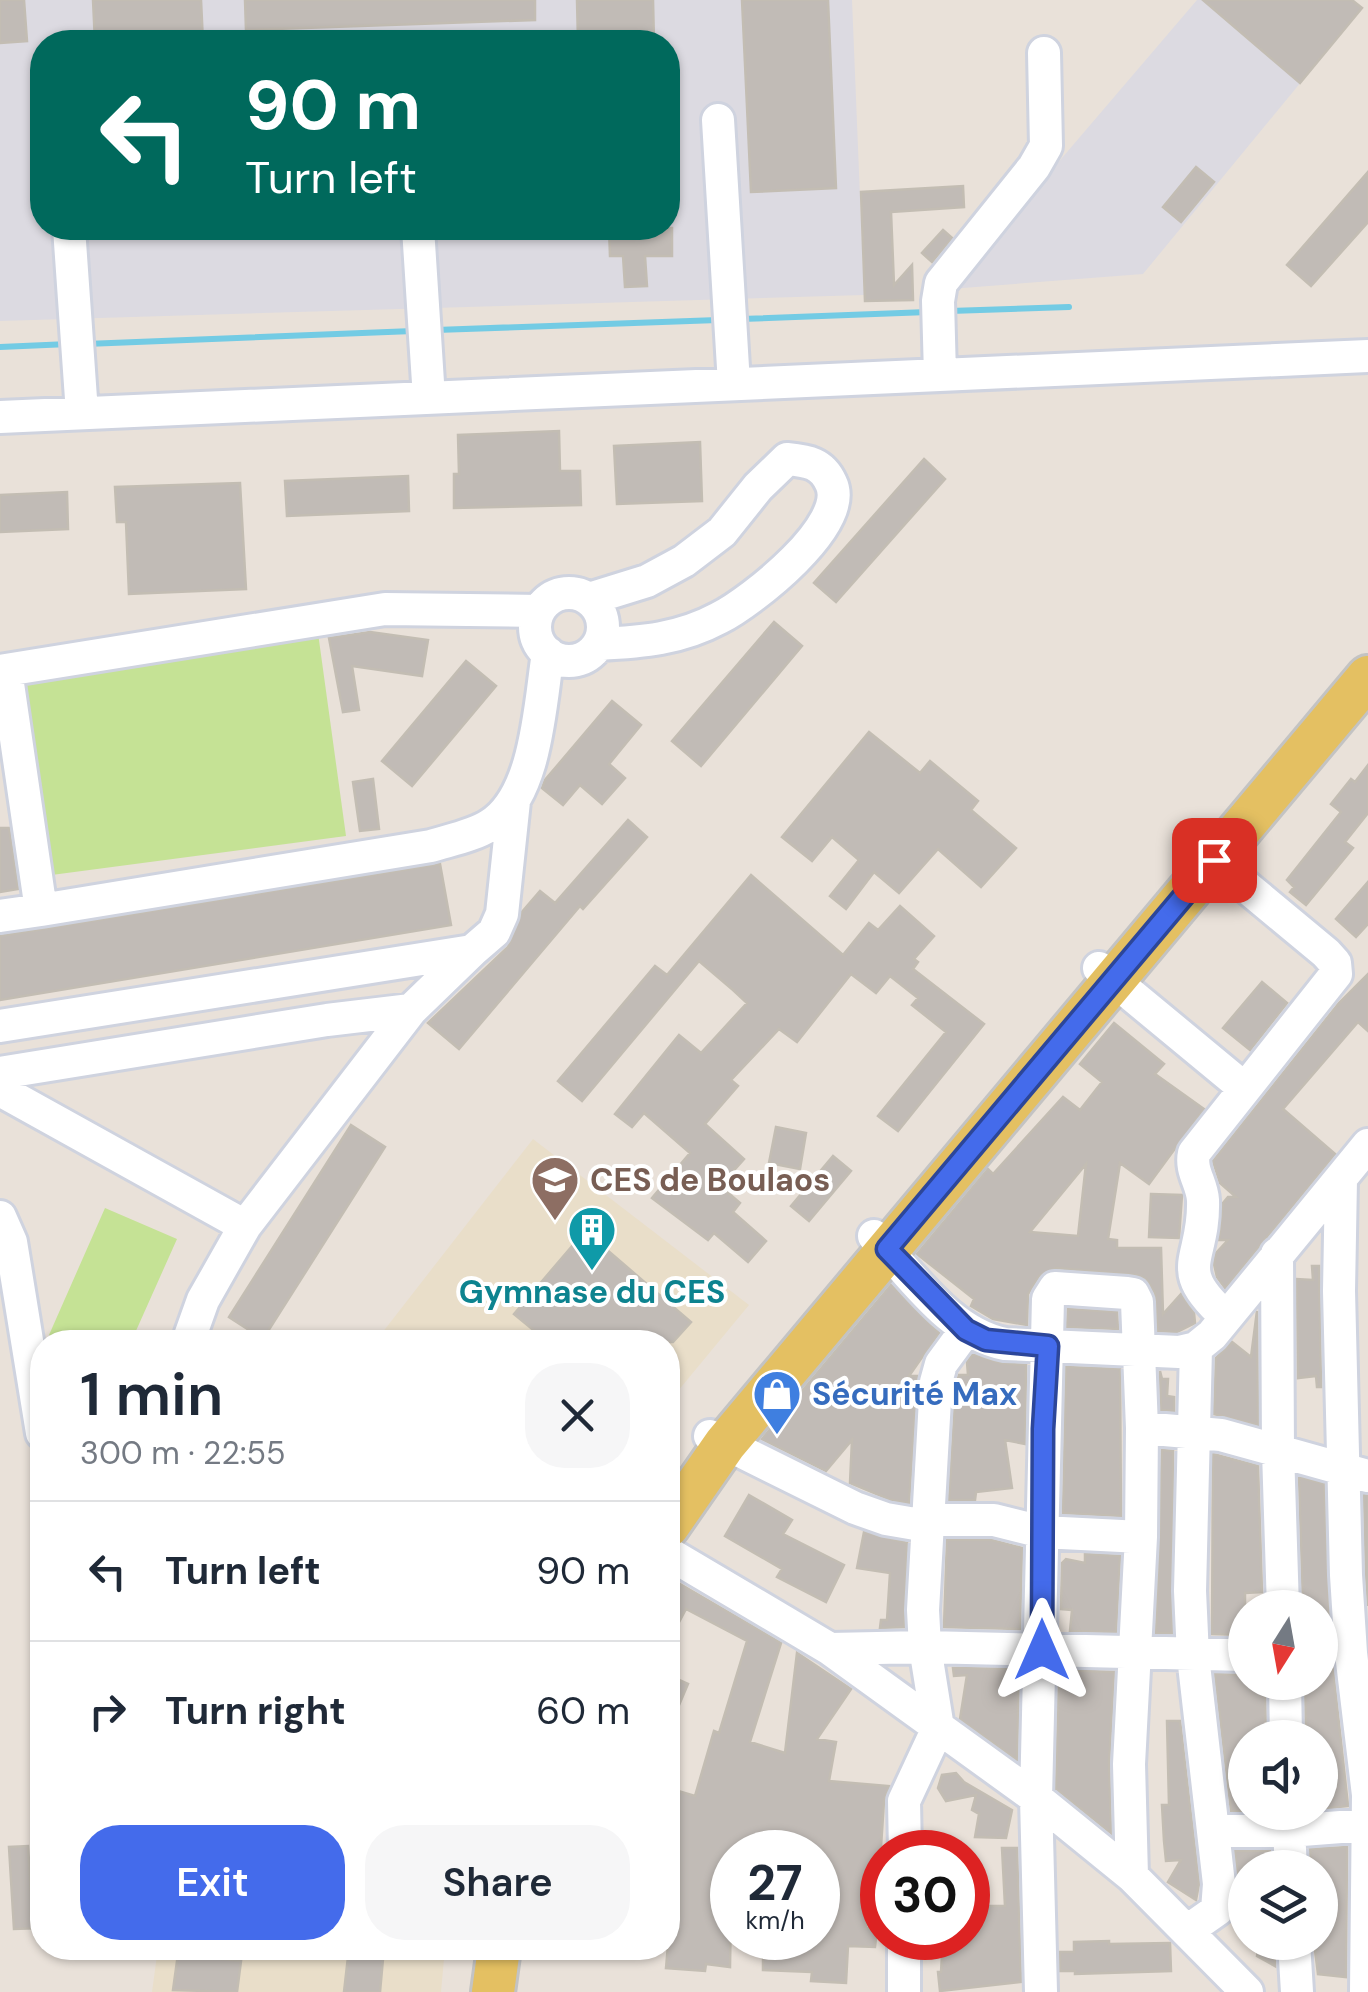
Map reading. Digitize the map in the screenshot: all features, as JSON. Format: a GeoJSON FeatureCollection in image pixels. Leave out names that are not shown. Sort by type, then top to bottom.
{"type":"FeatureCollection","features":[{"type":"Feature","properties":{"kind":"main road"},"geometry":{"type":"LineString","coordinates":[[1206,856],[1368,646]]}},
{"type":"Feature","properties":{"kind":"main road"},"geometry":{"type":"LineString","coordinates":[[680,1481],[1206,856],[1368,678]]}},
{"type":"Feature","properties":{"kind":"main road"},"geometry":{"type":"LineString","coordinates":[[680,1505],[718,1440]]}},
{"type":"Feature","properties":{"kind":"main road"},"geometry":{"type":"LineString","coordinates":[[493,1992],[498,1960]]}},
{"type":"Feature","properties":{"kind":"main road"},"geometry":{"type":"LineString","coordinates":[[512,1992],[516,1960]]}},
{"type":"Feature","properties":{"kind":"street"},"geometry":{"type":"LineString","coordinates":[[940,375],[938,292],[946,275],[1034,168],[1046,146],[1044,53]]}},
{"type":"Feature","properties":{"kind":"street"},"geometry":{"type":"LineString","coordinates":[[718,120],[734,384]]}},
{"type":"Feature","properties":{"kind":"street"},"geometry":{"type":"LineString","coordinates":[[70,240],[82,413]]}},
{"type":"Feature","properties":{"kind":"street"},"geometry":{"type":"LineString","coordinates":[[419,240],[429,398]]}},
{"type":"Feature","properties":{"kind":"street"},"geometry":{"type":"LineString","coordinates":[[0,417],[1368,356]]}},
{"type":"Feature","properties":{"kind":"street"},"geometry":{"type":"LineString","coordinates":[[787,459],[810,461],[825,471],[834,489],[830,515],[804,548],[772,582],[721,617],[683,634],[651,642],[575,652],[536,634],[539,611],[545,603],[571,593],[589,599],[647,581],[684,561],[722,532],[758,487],[787,459]]}},
{"type":"Feature","properties":{"kind":"street"},"geometry":{"type":"LineString","coordinates":[[192,1330],[203,1300],[245,1226],[412,1010],[494,932],[502,914],[514,800],[534,746],[552,718],[575,652],[602,620],[589,599]]}},
{"type":"Feature","properties":{"kind":"street"},"geometry":{"type":"LineString","coordinates":[[41,910],[3,670],[384,609],[539,611]]}},
{"type":"Feature","properties":{"kind":"street"},"geometry":{"type":"LineString","coordinates":[[0,916],[431,846],[491,825],[514,800]]}},
{"type":"Feature","properties":{"kind":"street"},"geometry":{"type":"LineString","coordinates":[[1206,856],[1335,963],[1336,974],[1199,1145],[1192,1164],[1202,1200],[1193,1271],[1195,1284],[1226,1318]]}},
{"type":"Feature","properties":{"kind":"street"},"geometry":{"type":"LineString","coordinates":[[0,1026],[472,951]]}},
{"type":"Feature","properties":{"kind":"street"},"geometry":{"type":"LineString","coordinates":[[1107,974],[1244,1088]]}},
{"type":"Feature","properties":{"kind":"street"},"geometry":{"type":"LineString","coordinates":[[0,1073],[412,1010]]}},
{"type":"Feature","properties":{"kind":"street"},"geometry":{"type":"LineString","coordinates":[[0,1090],[245,1226]]}},
{"type":"Feature","properties":{"kind":"street"},"geometry":{"type":"LineString","coordinates":[[881,1243],[966,1330],[986,1340],[1179,1352],[1196,1348],[1226,1318],[1368,1145]]}},
{"type":"Feature","properties":{"kind":"street"},"geometry":{"type":"LineString","coordinates":[[1341,1179],[1354,1246],[1355,1472],[1346,1654],[1366,1779],[1366,1992]]}},
{"type":"Feature","properties":{"kind":"street"},"geometry":{"type":"LineString","coordinates":[[0,1217],[11,1242],[30,1358]]}},
{"type":"Feature","properties":{"kind":"street"},"geometry":{"type":"LineString","coordinates":[[1281,1250],[1354,1246]]}},
{"type":"Feature","properties":{"kind":"street"},"geometry":{"type":"LineString","coordinates":[[1281,1250],[1278,1452],[1282,1590]]}},
{"type":"Feature","properties":{"kind":"street"},"geometry":{"type":"LineString","coordinates":[[1041,1992],[1036,1798],[1048,1299],[1055,1288],[1133,1294],[1137,1302],[1142,1428],[1141,1538],[1128,1764],[1132,1876]]}},
{"type":"Feature","properties":{"kind":"street"},"geometry":{"type":"LineString","coordinates":[[905,1830],[904,1801],[938,1728],[926,1647],[927,1526],[936,1382],[941,1364],[966,1330]]}},
{"type":"Feature","properties":{"kind":"street"},"geometry":{"type":"LineString","coordinates":[[1187,1931],[1217,1910],[1219,1884],[1194,1656],[1190,1539],[1196,1348]]}},
{"type":"Feature","properties":{"kind":"street"},"geometry":{"type":"LineString","coordinates":[[1142,1428],[1196,1431],[1355,1472]]}},
{"type":"Feature","properties":{"kind":"street"},"geometry":{"type":"LineString","coordinates":[[718,1440],[855,1508],[886,1519],[927,1526],[940,1520],[994,1520],[1042,1532],[1141,1538]]}},
{"type":"Feature","properties":{"kind":"street"},"geometry":{"type":"LineString","coordinates":[[680,1560],[830,1649],[1036,1798],[1132,1876],[1247,1992]]}},
{"type":"Feature","properties":{"kind":"street"},"geometry":{"type":"LineString","coordinates":[[830,1649],[926,1647],[1228,1655]]}},
{"type":"Feature","properties":{"kind":"street"},"geometry":{"type":"LineString","coordinates":[[1338,1824],[1368,1826]]}},
{"type":"Feature","properties":{"kind":"street"},"geometry":{"type":"LineString","coordinates":[[1215,1831],[1228,1829]]}},
{"type":"Feature","properties":{"kind":"street"},"geometry":{"type":"LineString","coordinates":[[904,1960],[904,1992]]}},
{"type":"Feature","properties":{"kind":"street"},"geometry":{"type":"LineString","coordinates":[[1295,1960],[1296,1992]]}},
{"type":"Feature","properties":{"kind":"shaded area"},"geometry":{"type":"Polygon","coordinates":[[[0,0],[852,0],[864,295],[0,321],[0,0]]]}},
{"type":"Feature","properties":{"kind":"shaded area"},"geometry":{"type":"Polygon","coordinates":[[[1197,0],[1352,0],[1362,8],[1143,274],[950,289],[1197,0]]]}},
{"type":"Feature","properties":{"kind":"shaded area","name":"CES de Boulaos"},"geometry":{"type":"Polygon","coordinates":[[[533,1139],[749,1305],[680,1388],[680,1330],[384,1330],[533,1139]]]}},
{"type":"Feature","properties":{"kind":"shaded area"},"geometry":{"type":"Polygon","coordinates":[[[156,1960],[444,1960],[441,1992],[152,1992],[156,1960]]]}},
{"type":"Feature","properties":{"kind":"green space"},"geometry":{"type":"Polygon","coordinates":[[[318,633],[346,836],[44,876],[17,672],[318,633]]]}},
{"type":"Feature","properties":{"kind":"green space"},"geometry":{"type":"Polygon","coordinates":[[[105,1208],[177,1239],[136,1330],[51,1330],[105,1208]]]}},
{"type":"Feature","properties":{"kind":"building"},"geometry":{"type":"Polygon","coordinates":[[[0,0],[24,0],[27,41],[0,43],[0,0]]]}},
{"type":"Feature","properties":{"kind":"building"},"geometry":{"type":"Polygon","coordinates":[[[93,0],[201,0],[202,30],[94,30],[93,0]]]}},
{"type":"Feature","properties":{"kind":"building"},"geometry":{"type":"Polygon","coordinates":[[[245,0],[535,0],[535,20],[246,30],[245,0]]]}},
{"type":"Feature","properties":{"kind":"building"},"geometry":{"type":"Polygon","coordinates":[[[577,0],[653,0],[654,30],[578,30],[577,0]]]}},
{"type":"Feature","properties":{"kind":"building"},"geometry":{"type":"Polygon","coordinates":[[[742,0],[828,0],[836,188],[751,192],[742,0]]]}},
{"type":"Feature","properties":{"kind":"building"},"geometry":{"type":"Polygon","coordinates":[[[1203,0],[1352,0],[1362,8],[1300,83],[1203,0]]]}},
{"type":"Feature","properties":{"kind":"building"},"geometry":{"type":"Polygon","coordinates":[[[1196,167],[1214,182],[1181,222],[1163,207],[1196,167]]]}},
{"type":"Feature","properties":{"kind":"building"},"geometry":{"type":"Polygon","coordinates":[[[1368,172],[1368,222],[1311,286],[1287,265],[1368,172]]]}},
{"type":"Feature","properties":{"kind":"building"},"geometry":{"type":"Polygon","coordinates":[[[963,186],[964,207],[891,212],[894,285],[912,265],[913,300],[865,301],[861,192],[963,186]]]}},
{"type":"Feature","properties":{"kind":"building"},"geometry":{"type":"Polygon","coordinates":[[[943,230],[952,238],[932,262],[922,253],[943,230]]]}},
{"type":"Feature","properties":{"kind":"building"},"geometry":{"type":"Polygon","coordinates":[[[609,240],[672,240],[672,256],[645,256],[647,286],[625,287],[623,256],[610,256],[609,240]]]}},
{"type":"Feature","properties":{"kind":"building"},"geometry":{"type":"Polygon","coordinates":[[[559,431],[560,471],[580,471],[581,505],[454,508],[454,474],[459,474],[458,435],[559,431]]]}},
{"type":"Feature","properties":{"kind":"building"},"geometry":{"type":"Polygon","coordinates":[[[700,442],[702,501],[617,504],[614,446],[700,442]]]}},
{"type":"Feature","properties":{"kind":"building"},"geometry":{"type":"Polygon","coordinates":[[[924,459],[945,479],[836,602],[814,583],[924,459]]]}},
{"type":"Feature","properties":{"kind":"building"},"geometry":{"type":"Polygon","coordinates":[[[408,476],[409,511],[287,516],[285,481],[408,476]]]}},
{"type":"Feature","properties":{"kind":"building"},"geometry":{"type":"Polygon","coordinates":[[[240,483],[246,589],[129,594],[126,522],[117,522],[115,487],[240,483]]]}},
{"type":"Feature","properties":{"kind":"building"},"geometry":{"type":"Polygon","coordinates":[[[67,492],[68,529],[0,532],[0,495],[67,492]]]}},
{"type":"Feature","properties":{"kind":"building"},"geometry":{"type":"Polygon","coordinates":[[[774,622],[802,646],[701,766],[672,741],[774,622]]]}},
{"type":"Feature","properties":{"kind":"building"},"geometry":{"type":"Polygon","coordinates":[[[370,632],[428,640],[422,676],[352,666],[359,710],[343,712],[329,638],[370,632]]]}},
{"type":"Feature","properties":{"kind":"building"},"geometry":{"type":"Polygon","coordinates":[[[466,661],[496,686],[412,786],[382,761],[466,661]]]}},
{"type":"Feature","properties":{"kind":"building"},"geometry":{"type":"Polygon","coordinates":[[[612,701],[641,725],[609,764],[625,778],[602,804],[580,785],[563,805],[542,788],[545,780],[612,701]]]}},
{"type":"Feature","properties":{"kind":"building"},"geometry":{"type":"Polygon","coordinates":[[[869,732],[920,773],[930,761],[978,801],[971,810],[1016,848],[981,887],[938,849],[899,893],[874,872],[846,909],[830,896],[859,860],[832,837],[812,861],[782,837],[869,732]]]}},
{"type":"Feature","properties":{"kind":"building"},"geometry":{"type":"Polygon","coordinates":[[[1368,765],[1368,813],[1345,842],[1353,848],[1306,905],[1290,892],[1294,887],[1287,880],[1341,812],[1331,804],[1368,765]]]}},
{"type":"Feature","properties":{"kind":"building"},"geometry":{"type":"Polygon","coordinates":[[[373,779],[379,829],[360,831],[353,782],[373,779]]]}},
{"type":"Feature","properties":{"kind":"building"},"geometry":{"type":"Polygon","coordinates":[[[628,820],[647,837],[583,909],[580,906],[459,1049],[428,1023],[508,947],[522,912],[540,891],[555,903],[628,820]]]}},
{"type":"Feature","properties":{"kind":"building"},"geometry":{"type":"Polygon","coordinates":[[[0,828],[9,828],[18,889],[0,892],[0,828]]]}},
{"type":"Feature","properties":{"kind":"building"},"geometry":{"type":"Polygon","coordinates":[[[440,864],[451,925],[0,1000],[0,936],[440,864]]]}},
{"type":"Feature","properties":{"kind":"building"},"geometry":{"type":"Polygon","coordinates":[[[751,875],[843,955],[869,923],[878,930],[900,906],[934,936],[914,959],[918,962],[913,969],[984,1024],[898,1131],[878,1116],[946,1032],[912,1005],[918,998],[890,976],[876,993],[851,974],[797,1042],[779,1029],[731,1080],[738,1086],[705,1124],[744,1159],[720,1186],[740,1203],[733,1212],[766,1241],[748,1262],[714,1233],[708,1240],[652,1198],[690,1153],[644,1113],[632,1127],[615,1114],[679,1035],[701,1053],[747,1003],[699,961],[582,1101],[558,1081],[655,966],[667,975],[751,875]]]}},
{"type":"Feature","properties":{"kind":"building"},"geometry":{"type":"Polygon","coordinates":[[[1368,882],[1368,924],[1356,937],[1336,919],[1368,882]]]}},
{"type":"Feature","properties":{"kind":"building"},"geometry":{"type":"Polygon","coordinates":[[[1368,974],[1368,1031],[1358,1022],[1283,1109],[1335,1154],[1225,1288],[1214,1264],[1216,1253],[1228,1240],[1219,1240],[1223,1203],[1228,1197],[1236,1197],[1220,1183],[1213,1161],[1339,1003],[1368,974]]]}},
{"type":"Feature","properties":{"kind":"building"},"geometry":{"type":"Polygon","coordinates":[[[1262,982],[1287,1003],[1250,1050],[1223,1028],[1262,982]]]}},
{"type":"Feature","properties":{"kind":"building"},"geometry":{"type":"Polygon","coordinates":[[[1114,1023],[1164,1064],[1155,1074],[1204,1109],[1149,1184],[1120,1163],[1108,1239],[1117,1240],[1117,1248],[1161,1248],[1163,1314],[1181,1294],[1194,1313],[1195,1323],[1177,1332],[1158,1331],[1155,1293],[1146,1279],[1137,1275],[1056,1268],[1039,1276],[1028,1294],[1027,1325],[993,1319],[971,1306],[974,1299],[917,1254],[988,1169],[993,1174],[1063,1097],[1080,1110],[1102,1082],[1080,1064],[1114,1023]],[[1086,1164],[1030,1232],[1078,1236],[1086,1164]]]}},
{"type":"Feature","properties":{"kind":"building"},"geometry":{"type":"Polygon","coordinates":[[[351,1125],[385,1147],[269,1330],[249,1330],[229,1317],[351,1125]]]}},
{"type":"Feature","properties":{"kind":"building"},"geometry":{"type":"Polygon","coordinates":[[[776,1127],[806,1133],[800,1169],[769,1163],[776,1127]]]}},
{"type":"Feature","properties":{"kind":"building"},"geometry":{"type":"Polygon","coordinates":[[[833,1156],[851,1171],[809,1221],[791,1206],[833,1156]]]}},
{"type":"Feature","properties":{"kind":"building"},"geometry":{"type":"Polygon","coordinates":[[[1151,1194],[1182,1195],[1179,1238],[1149,1237],[1151,1194]]]}},
{"type":"Feature","properties":{"kind":"building","name":"Gymnase du CES"},"geometry":{"type":"Polygon","coordinates":[[[585,1231],[691,1322],[680,1334],[680,1330],[533,1330],[514,1314],[585,1231]]]}},
{"type":"Feature","properties":{"kind":"building"},"geometry":{"type":"Polygon","coordinates":[[[1312,1266],[1319,1266],[1321,1387],[1317,1387],[1316,1376],[1298,1378],[1297,1279],[1313,1280],[1312,1266]]]}},
{"type":"Feature","properties":{"kind":"building"},"geometry":{"type":"Polygon","coordinates":[[[891,1285],[939,1333],[909,1376],[917,1376],[909,1503],[850,1483],[852,1440],[826,1471],[762,1439],[891,1285]]]}},
{"type":"Feature","properties":{"kind":"building"},"geometry":{"type":"Polygon","coordinates":[[[1068,1309],[1117,1312],[1118,1329],[1067,1327],[1068,1309]]]}},
{"type":"Feature","properties":{"kind":"building"},"geometry":{"type":"Polygon","coordinates":[[[1257,1311],[1258,1425],[1214,1414],[1216,1358],[1232,1342],[1251,1357],[1257,1311]]]}},
{"type":"Feature","properties":{"kind":"building"},"geometry":{"type":"Polygon","coordinates":[[[973,1354],[1000,1363],[1026,1365],[1025,1444],[1005,1440],[1012,1488],[976,1492],[975,1500],[949,1500],[956,1385],[959,1375],[968,1375],[967,1362],[973,1354]]]}},
{"type":"Feature","properties":{"kind":"building"},"geometry":{"type":"Polygon","coordinates":[[[1066,1367],[1120,1369],[1121,1516],[1063,1513],[1066,1367]]]}},
{"type":"Feature","properties":{"kind":"building"},"geometry":{"type":"Polygon","coordinates":[[[1160,1371],[1162,1379],[1168,1379],[1167,1396],[1174,1397],[1174,1411],[1161,1410],[1160,1371]]]}},
{"type":"Feature","properties":{"kind":"building"},"geometry":{"type":"Polygon","coordinates":[[[1162,1450],[1173,1451],[1172,1633],[1156,1633],[1162,1450]]]}},
{"type":"Feature","properties":{"kind":"building"},"geometry":{"type":"Polygon","coordinates":[[[1213,1454],[1258,1466],[1262,1590],[1228,1590],[1228,1634],[1212,1634],[1213,1454]]]}},
{"type":"Feature","properties":{"kind":"building"},"geometry":{"type":"Polygon","coordinates":[[[1299,1477],[1324,1484],[1328,1590],[1302,1590],[1299,1477]]]}},
{"type":"Feature","properties":{"kind":"building"},"geometry":{"type":"Polygon","coordinates":[[[749,1495],[792,1520],[783,1534],[844,1565],[826,1602],[777,1577],[782,1569],[725,1536],[749,1495]]]}},
{"type":"Feature","properties":{"kind":"building"},"geometry":{"type":"Polygon","coordinates":[[[1364,1495],[1368,1495],[1368,1606],[1366,1574],[1364,1495]]]}},
{"type":"Feature","properties":{"kind":"building"},"geometry":{"type":"Polygon","coordinates":[[[864,1532],[907,1543],[904,1627],[880,1628],[881,1620],[887,1620],[890,1573],[857,1568],[864,1532]]]}},
{"type":"Feature","properties":{"kind":"building"},"geometry":{"type":"Polygon","coordinates":[[[947,1540],[992,1540],[1022,1548],[1020,1629],[944,1627],[947,1540]]]}},
{"type":"Feature","properties":{"kind":"building"},"geometry":{"type":"Polygon","coordinates":[[[1085,1554],[1120,1556],[1116,1632],[1070,1631],[1072,1610],[1061,1609],[1062,1563],[1066,1559],[1085,1563],[1085,1554]]]}},
{"type":"Feature","properties":{"kind":"building"},"geometry":{"type":"Polygon","coordinates":[[[680,1584],[781,1643],[750,1742],[785,1753],[797,1653],[851,1689],[817,1739],[836,1742],[829,1781],[889,1786],[882,1830],[860,1830],[860,1946],[848,1946],[846,1983],[811,1981],[812,1972],[763,1970],[763,1960],[840,1960],[840,1830],[710,1830],[710,1960],[730,1960],[730,1967],[706,1964],[705,1971],[666,1968],[667,1960],[680,1960],[680,1792],[695,1796],[747,1641],[686,1609],[680,1620],[680,1584]]]}},
{"type":"Feature","properties":{"kind":"building"},"geometry":{"type":"Polygon","coordinates":[[[953,1668],[1019,1669],[1017,1760],[960,1719],[967,1675],[954,1676],[953,1668]]]}},
{"type":"Feature","properties":{"kind":"building"},"geometry":{"type":"Polygon","coordinates":[[[1059,1670],[1114,1672],[1109,1763],[1111,1833],[1056,1789],[1059,1670]]]}},
{"type":"Feature","properties":{"kind":"building"},"geometry":{"type":"Polygon","coordinates":[[[1215,1674],[1228,1674],[1228,1700],[1265,1700],[1266,1720],[1228,1720],[1228,1785],[1215,1674]]]}},
{"type":"Feature","properties":{"kind":"building"},"geometry":{"type":"Polygon","coordinates":[[[680,1680],[688,1684],[680,1703],[680,1680]]]}},
{"type":"Feature","properties":{"kind":"building"},"geometry":{"type":"Polygon","coordinates":[[[1305,1700],[1336,1700],[1348,1806],[1338,1807],[1338,1720],[1306,1720],[1305,1700]]]}},
{"type":"Feature","properties":{"kind":"building"},"geometry":{"type":"Polygon","coordinates":[[[1167,1721],[1180,1721],[1199,1884],[1196,1900],[1168,1882],[1181,1860],[1166,1861],[1162,1805],[1169,1805],[1167,1721]]]}},
{"type":"Feature","properties":{"kind":"building"},"geometry":{"type":"Polygon","coordinates":[[[956,1773],[964,1782],[1012,1810],[1006,1838],[990,1837],[990,1830],[976,1830],[979,1814],[972,1810],[976,1795],[946,1801],[938,1788],[942,1775],[956,1773]]]}},
{"type":"Feature","properties":{"kind":"building"},"geometry":{"type":"Polygon","coordinates":[[[28,1846],[30,1928],[14,1929],[9,1847],[28,1846]]]}},
{"type":"Feature","properties":{"kind":"building"},"geometry":{"type":"Polygon","coordinates":[[[1347,1847],[1346,1977],[1318,1974],[1316,1960],[1338,1960],[1338,1850],[1310,1849],[1347,1847]]]}},
{"type":"Feature","properties":{"kind":"building"},"geometry":{"type":"Polygon","coordinates":[[[1002,1848],[1017,1848],[1021,1982],[940,1991],[938,1972],[942,1960],[990,1960],[990,1906],[1005,1906],[1002,1848]]]}},
{"type":"Feature","properties":{"kind":"building"},"geometry":{"type":"Polygon","coordinates":[[[1074,1942],[1170,1943],[1171,1971],[1060,1971],[1060,1952],[1074,1952],[1074,1942]]]}},
{"type":"Feature","properties":{"kind":"building"},"geometry":{"type":"Polygon","coordinates":[[[177,1960],[241,1961],[237,1992],[173,1990],[177,1960]]]}},
{"type":"Feature","properties":{"kind":"building"},"geometry":{"type":"Polygon","coordinates":[[[348,1960],[383,1960],[380,1992],[344,1992],[348,1960]]]}},
{"type":"Feature","properties":{"kind":"waterway"},"geometry":{"type":"LineString","coordinates":[[950,311],[1069,307]]}},
{"type":"Feature","properties":{"kind":"waterway"},"geometry":{"type":"LineString","coordinates":[[741,319],[928,312]]}},
{"type":"Feature","properties":{"kind":"waterway"},"geometry":{"type":"LineString","coordinates":[[436,330],[718,320]]}},
{"type":"Feature","properties":{"kind":"waterway"},"geometry":{"type":"LineString","coordinates":[[86,344],[413,331]]}},
{"type":"Feature","properties":{"kind":"waterway"},"geometry":{"type":"LineString","coordinates":[[0,347],[69,344]]}},
{"type":"Feature","properties":{"kind":"place","name":"CES de Boulaos"},"geometry":{"type":"Point","coordinates":[555,1222]}},
{"type":"Feature","properties":{"kind":"place","name":"Gymnase du CES"},"geometry":{"type":"Point","coordinates":[592,1272]}},
{"type":"Feature","properties":{"kind":"place","name":"Sécurité Max"},"geometry":{"type":"Point","coordinates":[777,1436]}},
{"type":"Feature","properties":{"kind":"route"},"geometry":{"type":"LineString","coordinates":[[1042,1650],[1043,1429],[1048,1346],[1005,1344],[966,1330],[887,1249],[1214,860]]}}]}
